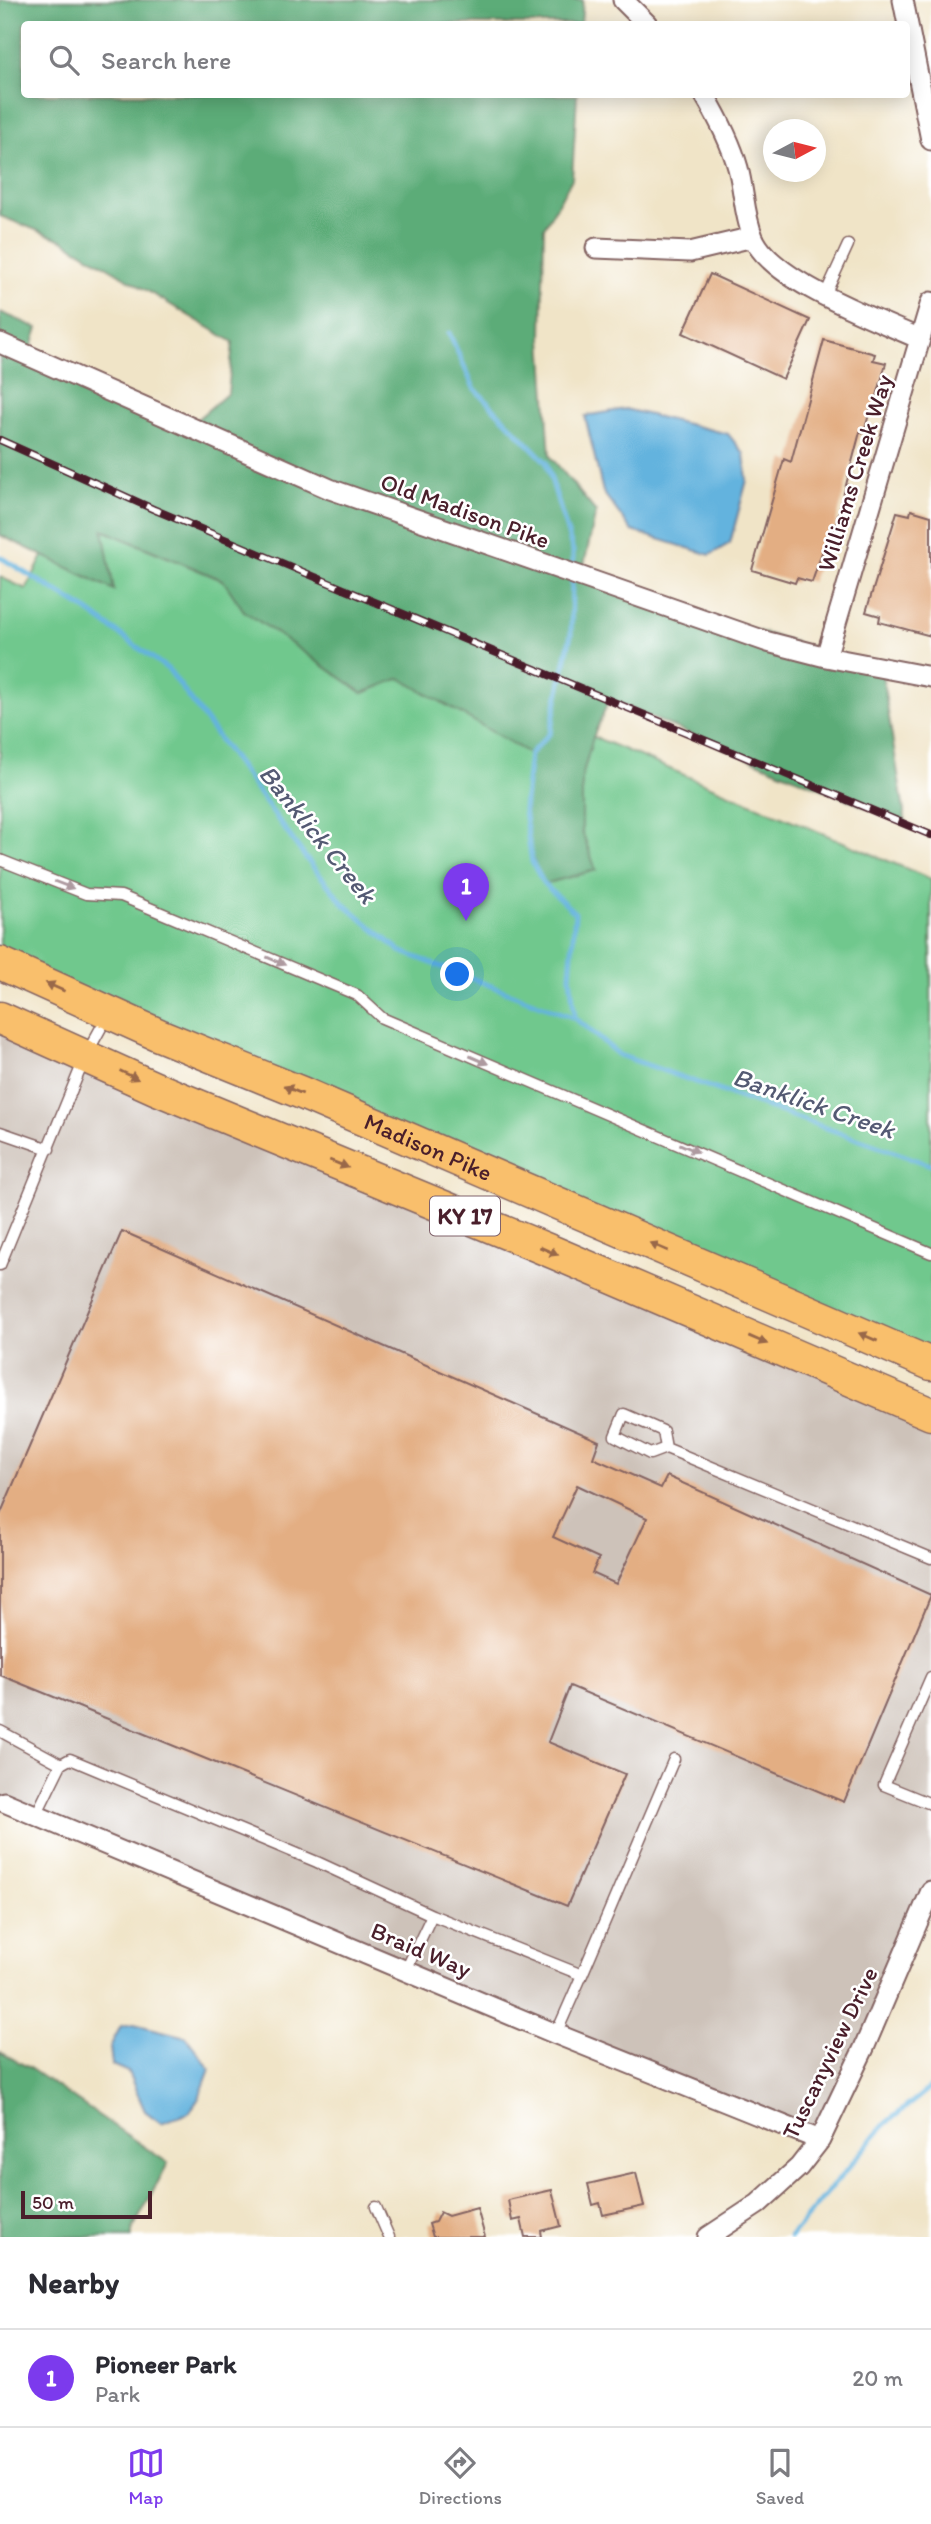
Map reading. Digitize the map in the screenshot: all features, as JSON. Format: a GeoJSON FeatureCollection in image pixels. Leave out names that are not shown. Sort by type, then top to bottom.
{"type":"FeatureCollection","features":[{"type":"Feature","properties":{"kind":"main road","name":"Madison Pike"},"geometry":{"type":"LineString","coordinates":[[0,963],[159,1035],[302,1093],[931,1364]]}},
{"type":"Feature","properties":{"kind":"main road","name":"Madison Pike"},"geometry":{"type":"LineString","coordinates":[[0,1017],[155,1088],[555,1253],[931,1414]]}},
{"type":"Feature","properties":{"kind":"street"},"geometry":{"type":"LineString","coordinates":[[623,0],[645,21]]}},
{"type":"Feature","properties":{"kind":"street"},"geometry":{"type":"LineString","coordinates":[[903,0],[907,21]]}},
{"type":"Feature","properties":{"kind":"street"},"geometry":{"type":"LineString","coordinates":[[910,35],[931,140]]}},
{"type":"Feature","properties":{"kind":"street"},"geometry":{"type":"LineString","coordinates":[[706,98],[738,166],[753,237],[768,260],[795,280],[920,339]]}},
{"type":"Feature","properties":{"kind":"street"},"geometry":{"type":"LineString","coordinates":[[596,248],[690,252],[753,237]]}},
{"type":"Feature","properties":{"kind":"street","name":"Williams Creek Way"},"geometry":{"type":"LineString","coordinates":[[826,657],[931,302]]}},
{"type":"Feature","properties":{"kind":"street","name":"Old Madison Pike"},"geometry":{"type":"LineString","coordinates":[[0,343],[330,489],[768,642],[826,657],[931,677]]}},
{"type":"Feature","properties":{"kind":"street","name":"Braid Way"},"geometry":{"type":"LineString","coordinates":[[4,1802],[556,2034],[820,2140]]}},
{"type":"Feature","properties":{"kind":"street","name":"Tuscanyview Drive"},"geometry":{"type":"LineString","coordinates":[[708,2237],[758,2204],[799,2167],[820,2140],[864,2048],[931,1891]]}},
{"type":"Feature","properties":{"kind":"lane"},"geometry":{"type":"LineString","coordinates":[[825,295],[848,245]]}},
{"type":"Feature","properties":{"kind":"lane"},"geometry":{"type":"LineString","coordinates":[[0,860],[86,894],[121,896],[196,927],[357,995],[382,1018],[931,1253]]}},
{"type":"Feature","properties":{"kind":"lane"},"geometry":{"type":"LineString","coordinates":[[0,1265],[86,1055],[110,1012]]}},
{"type":"Feature","properties":{"kind":"lane"},"geometry":{"type":"LineString","coordinates":[[0,1132],[49,1149]]}},
{"type":"Feature","properties":{"kind":"lane"},"geometry":{"type":"LineString","coordinates":[[666,1448],[663,1431],[624,1414],[615,1436],[650,1454],[666,1448],[931,1558]]}},
{"type":"Feature","properties":{"kind":"lane"},"geometry":{"type":"LineString","coordinates":[[931,1677],[884,1785],[931,1804]]}},
{"type":"Feature","properties":{"kind":"lane"},"geometry":{"type":"LineString","coordinates":[[0,1731],[61,1764]]}},
{"type":"Feature","properties":{"kind":"lane"},"geometry":{"type":"LineString","coordinates":[[36,1815],[61,1764],[70,1759],[317,1862],[432,1915],[582,1975]]}},
{"type":"Feature","properties":{"kind":"lane"},"geometry":{"type":"LineString","coordinates":[[556,2034],[674,1759]]}},
{"type":"Feature","properties":{"kind":"lane"},"geometry":{"type":"LineString","coordinates":[[406,1970],[432,1915]]}},
{"type":"Feature","properties":{"kind":"lane"},"geometry":{"type":"LineString","coordinates":[[376,2207],[389,2237]]}},
{"type":"Feature","properties":{"kind":"shaded area"},"geometry":{"type":"Polygon","coordinates":[[[0,1018],[931,1414],[931,1891],[820,2140],[0,1801],[0,1018]]]}},
{"type":"Feature","properties":{"kind":"green space"},"geometry":{"type":"Polygon","coordinates":[[[0,0],[583,0],[581,21],[21,21],[21,98],[577,98],[572,179],[544,228],[542,338],[550,456],[596,512],[581,578],[881,668],[906,824],[609,700],[593,737],[582,777],[582,831],[596,870],[544,884],[527,836],[526,804],[530,754],[400,678],[363,693],[244,611],[223,580],[103,530],[114,590],[0,535],[0,312],[38,328],[29,355],[189,426],[228,393],[233,342],[62,240],[0,216],[0,0]]]}},
{"type":"Feature","properties":{"kind":"green space"},"geometry":{"type":"Polygon","coordinates":[[[65,514],[931,879],[931,1364],[0,963],[0,577],[26,589],[65,514]]]}},
{"type":"Feature","properties":{"kind":"green space"},"geometry":{"type":"Polygon","coordinates":[[[0,2052],[28,2067],[168,2163],[132,2231],[132,2237],[0,2237],[0,2052]]]}},
{"type":"Feature","properties":{"kind":"water"},"geometry":{"type":"Polygon","coordinates":[[[625,409],[728,434],[744,454],[747,480],[730,543],[710,555],[632,531],[603,492],[585,416],[625,409]]]}},
{"type":"Feature","properties":{"kind":"water"},"geometry":{"type":"Polygon","coordinates":[[[134,2024],[186,2037],[210,2069],[199,2098],[189,2113],[161,2123],[145,2111],[128,2072],[112,2065],[110,2047],[121,2026],[134,2024]]]}},
{"type":"Feature","properties":{"kind":"building"},"geometry":{"type":"Polygon","coordinates":[[[710,274],[810,320],[783,379],[683,333],[710,274]]]}},
{"type":"Feature","properties":{"kind":"building"},"geometry":{"type":"Polygon","coordinates":[[[824,340],[875,354],[873,360],[886,363],[873,411],[870,410],[864,433],[860,432],[833,534],[829,532],[812,582],[797,578],[795,583],[752,570],[784,459],[791,462],[824,340]]]}},
{"type":"Feature","properties":{"kind":"building"},"geometry":{"type":"Polygon","coordinates":[[[911,510],[931,516],[931,636],[879,622],[880,616],[866,612],[897,512],[910,515],[911,510]]]}},
{"type":"Feature","properties":{"kind":"building"},"geometry":{"type":"Polygon","coordinates":[[[122,1231],[599,1441],[593,1458],[661,1488],[667,1476],[931,1595],[844,1802],[570,1686],[548,1742],[625,1774],[567,1906],[0,1675],[0,1515],[122,1231]],[[577,1485],[553,1537],[599,1558],[592,1573],[616,1584],[647,1518],[577,1485]]]}},
{"type":"Feature","properties":{"kind":"building"},"geometry":{"type":"Polygon","coordinates":[[[636,2173],[644,2206],[603,2215],[600,2203],[593,2205],[588,2184],[636,2173]]]}},
{"type":"Feature","properties":{"kind":"building"},"geometry":{"type":"Polygon","coordinates":[[[552,2190],[561,2226],[541,2231],[542,2237],[525,2237],[521,2219],[512,2221],[508,2200],[552,2190]]]}},
{"type":"Feature","properties":{"kind":"building"},"geometry":{"type":"Polygon","coordinates":[[[477,2208],[485,2237],[433,2237],[429,2224],[435,2222],[440,2212],[448,2216],[477,2208]]]}},
{"type":"Feature","properties":{"kind":"waterway"},"geometry":{"type":"LineString","coordinates":[[449,333],[474,388],[546,462],[573,551],[573,568]]}},
{"type":"Feature","properties":{"kind":"waterway","name":"Banklick Creek"},"geometry":{"type":"LineString","coordinates":[[0,557],[85,609],[169,670],[308,861],[344,904],[400,951],[575,1018],[619,1055],[931,1165]]}},
{"type":"Feature","properties":{"kind":"waterway"},"geometry":{"type":"LineString","coordinates":[[572,578],[571,634],[550,733],[530,754],[524,810],[532,862],[544,884],[575,913],[570,976],[575,1018]]}},
{"type":"Feature","properties":{"kind":"waterway"},"geometry":{"type":"LineString","coordinates":[[790,2237],[885,2124],[931,2087]]}},
{"type":"Feature","properties":{"kind":"railway"},"geometry":{"type":"LineString","coordinates":[[0,440],[153,509],[931,835]]}},
{"type":"Feature","properties":{"kind":"place","name":"Pioneer Park"},"geometry":{"type":"Point","coordinates":[466,921]}}]}
